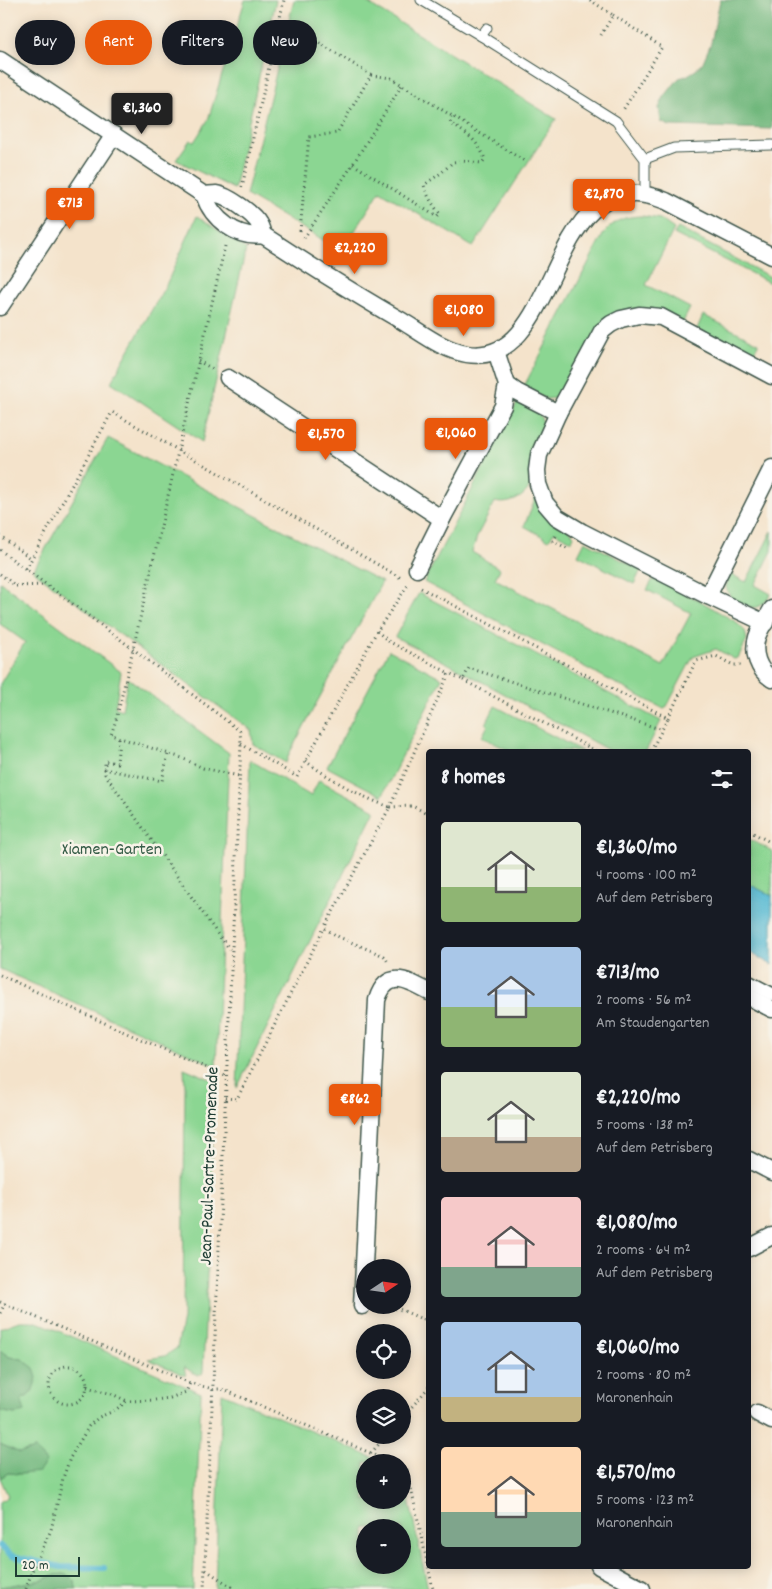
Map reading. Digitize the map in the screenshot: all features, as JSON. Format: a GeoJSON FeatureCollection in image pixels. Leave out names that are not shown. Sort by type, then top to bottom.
{"type":"FeatureCollection","features":[{"type":"Feature","properties":{"kind":"street"},"geometry":{"type":"LineString","coordinates":[[0,60],[204,195],[220,195],[238,204],[253,215],[259,223],[263,235],[347,289],[446,347],[467,354],[496,351],[517,335],[532,315],[582,220],[608,200],[627,195],[654,196],[772,256]]}},
{"type":"Feature","properties":{"kind":"street"},"geometry":{"type":"LineString","coordinates":[[0,307],[114,135]]}},
{"type":"Feature","properties":{"kind":"street"},"geometry":{"type":"LineString","coordinates":[[204,195],[212,213],[225,224],[244,235],[263,235]]}},
{"type":"Feature","properties":{"kind":"street"},"geometry":{"type":"LineString","coordinates":[[772,376],[661,317],[640,315],[615,321],[602,331],[558,413],[538,463],[538,484],[542,496],[550,510],[557,517],[582,532],[708,596],[769,616],[758,636],[756,655],[759,666],[772,679]]}},
{"type":"Feature","properties":{"kind":"street"},"geometry":{"type":"LineString","coordinates":[[496,351],[508,385],[517,392],[558,413]]}},
{"type":"Feature","properties":{"kind":"street"},"geometry":{"type":"LineString","coordinates":[[228,378],[442,519]]}},
{"type":"Feature","properties":{"kind":"street"},"geometry":{"type":"LineString","coordinates":[[414,576],[442,519],[503,406],[508,385]]}},
{"type":"Feature","properties":{"kind":"street"},"geometry":{"type":"LineString","coordinates":[[708,596],[772,468]]}},
{"type":"Feature","properties":{"kind":"street"},"geometry":{"type":"LineString","coordinates":[[364,1259],[377,1000],[379,992],[388,983],[399,979],[408,981],[426,990]]}},
{"type":"Feature","properties":{"kind":"street"},"geometry":{"type":"LineString","coordinates":[[751,983],[772,994]]}},
{"type":"Feature","properties":{"kind":"street"},"geometry":{"type":"LineString","coordinates":[[751,997],[772,1009]]}},
{"type":"Feature","properties":{"kind":"street"},"geometry":{"type":"LineString","coordinates":[[751,1161],[772,1172]]}},
{"type":"Feature","properties":{"kind":"street"},"geometry":{"type":"LineString","coordinates":[[751,1247],[772,1236]]}},
{"type":"Feature","properties":{"kind":"street"},"geometry":{"type":"LineString","coordinates":[[757,1413],[772,1421]]}},
{"type":"Feature","properties":{"kind":"street"},"geometry":{"type":"LineString","coordinates":[[605,1569],[642,1589]]}},
{"type":"Feature","properties":{"kind":"lane"},"geometry":{"type":"LineString","coordinates":[[421,0],[616,121],[645,160],[645,195]]}},
{"type":"Feature","properties":{"kind":"lane"},"geometry":{"type":"LineString","coordinates":[[481,36],[488,28]]}},
{"type":"Feature","properties":{"kind":"lane"},"geometry":{"type":"LineString","coordinates":[[645,160],[674,148],[772,145]]}},
{"type":"Feature","properties":{"kind":"path"},"geometry":{"type":"LineString","coordinates":[[241,190],[284,0]]}},
{"type":"Feature","properties":{"kind":"path"},"geometry":{"type":"LineString","coordinates":[[590,0],[662,47],[616,121]]}},
{"type":"Feature","properties":{"kind":"path"},"geometry":{"type":"LineString","coordinates":[[601,35],[613,15]]}},
{"type":"Feature","properties":{"kind":"path"},"geometry":{"type":"LineString","coordinates":[[317,41],[371,75],[390,78],[526,162]]}},
{"type":"Feature","properties":{"kind":"path"},"geometry":{"type":"LineString","coordinates":[[300,232],[309,137],[337,133],[371,75]]}},
{"type":"Feature","properties":{"kind":"path"},"geometry":{"type":"LineString","coordinates":[[304,238],[402,85]]}},
{"type":"Feature","properties":{"kind":"path"},"geometry":{"type":"LineString","coordinates":[[353,164],[437,217],[440,214],[431,202],[424,184],[441,173],[453,162],[461,160],[482,163],[485,159],[480,147],[472,137],[450,123],[453,116]]}},
{"type":"Feature","properties":{"kind":"path"},"geometry":{"type":"LineString","coordinates":[[226,240],[134,649],[111,735],[182,758],[203,768],[239,776]]}},
{"type":"Feature","properties":{"kind":"path"},"geometry":{"type":"LineString","coordinates":[[26,569],[112,412],[402,578]]}},
{"type":"Feature","properties":{"kind":"path"},"geometry":{"type":"LineString","coordinates":[[0,536],[32,559]]}},
{"type":"Feature","properties":{"kind":"path"},"geometry":{"type":"LineString","coordinates":[[556,542],[569,548]]}},
{"type":"Feature","properties":{"kind":"path"},"geometry":{"type":"LineString","coordinates":[[0,550],[134,649],[240,731],[241,744],[297,777],[377,631],[414,576]]}},
{"type":"Feature","properties":{"kind":"path"},"geometry":{"type":"LineString","coordinates":[[0,574],[16,586],[45,585]]}},
{"type":"Feature","properties":{"kind":"path"},"geometry":{"type":"LineString","coordinates":[[416,586],[668,718]]}},
{"type":"Feature","properties":{"kind":"path"},"geometry":{"type":"LineString","coordinates":[[377,631],[388,641],[592,749]]}},
{"type":"Feature","properties":{"kind":"path"},"geometry":{"type":"LineString","coordinates":[[652,749],[696,661],[716,656],[732,665],[759,666]]}},
{"type":"Feature","properties":{"kind":"path"},"geometry":{"type":"LineString","coordinates":[[463,680],[469,668],[663,730]]}},
{"type":"Feature","properties":{"kind":"path"},"geometry":{"type":"LineString","coordinates":[[225,1098],[238,1099],[324,928],[390,807],[449,673]]}},
{"type":"Feature","properties":{"kind":"path"},"geometry":{"type":"LineString","coordinates":[[120,738],[117,763],[104,761],[105,774],[219,936],[231,950]]}},
{"type":"Feature","properties":{"kind":"path","name":"Jean-Paul-Sartre-Promenade"},"geometry":{"type":"LineString","coordinates":[[204,1589],[241,744]]}},
{"type":"Feature","properties":{"kind":"path"},"geometry":{"type":"LineString","coordinates":[[104,769],[162,781],[168,754]]}},
{"type":"Feature","properties":{"kind":"path"},"geometry":{"type":"LineString","coordinates":[[305,761],[376,802],[390,807],[412,806],[426,813]]}},
{"type":"Feature","properties":{"kind":"path"},"geometry":{"type":"LineString","coordinates":[[751,832],[772,843]]}},
{"type":"Feature","properties":{"kind":"path"},"geometry":{"type":"LineString","coordinates":[[324,928],[339,937],[384,956],[399,979]]}},
{"type":"Feature","properties":{"kind":"path"},"geometry":{"type":"LineString","coordinates":[[0,975],[225,1076]]}},
{"type":"Feature","properties":{"kind":"path"},"geometry":{"type":"LineString","coordinates":[[0,1302],[190,1383],[213,1389],[222,1389],[371,1453],[379,1444]]}},
{"type":"Feature","properties":{"kind":"path"},"geometry":{"type":"LineString","coordinates":[[0,1312],[5,1304]]}},
{"type":"Feature","properties":{"kind":"path"},"geometry":{"type":"LineString","coordinates":[[411,1314],[426,1321]]}},
{"type":"Feature","properties":{"kind":"path"},"geometry":{"type":"LineString","coordinates":[[63,1366],[69,1366],[81,1370],[87,1381],[87,1387],[82,1399],[70,1405],[57,1402],[49,1391],[48,1384],[52,1373],[63,1366]]}},
{"type":"Feature","properties":{"kind":"path"},"geometry":{"type":"LineString","coordinates":[[87,1387],[127,1400],[155,1400],[170,1398],[186,1392],[190,1383]]}},
{"type":"Feature","properties":{"kind":"path"},"geometry":{"type":"LineString","coordinates":[[411,1408],[426,1390]]}},
{"type":"Feature","properties":{"kind":"path"},"geometry":{"type":"LineString","coordinates":[[26,1589],[50,1530],[63,1478],[74,1450],[93,1421],[114,1411],[127,1400]]}},
{"type":"Feature","properties":{"kind":"path"},"geometry":{"type":"LineString","coordinates":[[411,1489],[426,1560]]}},
{"type":"Feature","properties":{"kind":"path"},"geometry":{"type":"LineString","coordinates":[[206,1569],[235,1589]]}},
{"type":"Feature","properties":{"kind":"path"},"geometry":{"type":"LineString","coordinates":[[428,1569],[432,1589]]}},
{"type":"Feature","properties":{"kind":"green space"},"geometry":{"type":"Polygon","coordinates":[[[245,0],[276,0],[272,20],[253,20],[253,65],[262,65],[234,189],[176,160],[190,140],[194,142],[208,120],[225,65],[243,65],[243,20],[239,20],[245,0]]]}},
{"type":"Feature","properties":{"kind":"green space"},"geometry":{"type":"Polygon","coordinates":[[[294,0],[363,0],[556,119],[473,247],[380,191],[342,251],[246,195],[278,65],[317,65],[317,20],[289,20],[294,0]]]}},
{"type":"Feature","properties":{"kind":"green space"},"geometry":{"type":"Polygon","coordinates":[[[720,0],[772,0],[772,129],[670,126],[661,122],[659,108],[664,97],[679,78],[696,70],[703,62],[711,43],[720,0]]]}},
{"type":"Feature","properties":{"kind":"green space"},"geometry":{"type":"Polygon","coordinates":[[[197,216],[246,249],[202,442],[111,382],[167,283],[197,216]]]}},
{"type":"Feature","properties":{"kind":"green space"},"geometry":{"type":"Polygon","coordinates":[[[642,216],[660,219],[674,229],[646,285],[690,308],[683,322],[629,310],[558,398],[546,399],[523,388],[604,233],[621,220],[642,216]]]}},
{"type":"Feature","properties":{"kind":"green space"},"geometry":{"type":"Polygon","coordinates":[[[678,228],[772,278],[772,284],[674,234],[678,228]]]}},
{"type":"Feature","properties":{"kind":"green space"},"geometry":{"type":"Polygon","coordinates":[[[703,315],[759,343],[751,357],[697,329],[703,315]]]}},
{"type":"Feature","properties":{"kind":"green space"},"geometry":{"type":"Polygon","coordinates":[[[518,401],[538,413],[543,426],[533,456],[530,486],[523,495],[513,501],[495,502],[478,534],[472,552],[500,569],[495,579],[663,666],[691,613],[647,590],[653,579],[656,581],[657,579],[702,602],[736,622],[745,631],[747,640],[738,658],[734,659],[716,649],[693,657],[664,709],[424,582],[518,401]]]}},
{"type":"Feature","properties":{"kind":"green space"},"geometry":{"type":"Polygon","coordinates":[[[108,438],[382,582],[289,754],[286,763],[253,744],[251,730],[33,571],[108,438]]]}},
{"type":"Feature","properties":{"kind":"green space"},"geometry":{"type":"Polygon","coordinates":[[[536,497],[574,535],[572,541],[554,532],[549,540],[524,526],[536,497]]]}},
{"type":"Feature","properties":{"kind":"green space"},"geometry":{"type":"Polygon","coordinates":[[[772,531],[772,551],[755,585],[771,594],[758,607],[743,605],[731,599],[726,587],[730,574],[746,582],[772,531]]]}},
{"type":"Feature","properties":{"kind":"green space"},"geometry":{"type":"Polygon","coordinates":[[[585,541],[641,570],[634,584],[578,555],[585,541]]]}},
{"type":"Feature","properties":{"kind":"green space","name":"Xiamen-Garten"},"geometry":{"type":"Polygon","coordinates":[[[0,582],[121,672],[115,707],[122,710],[128,678],[229,753],[216,1066],[0,969],[0,684],[25,642],[0,624],[0,582]]]}},
{"type":"Feature","properties":{"kind":"green space"},"geometry":{"type":"Polygon","coordinates":[[[419,593],[661,721],[647,749],[606,749],[395,637],[419,593]]]}},
{"type":"Feature","properties":{"kind":"green space"},"geometry":{"type":"Polygon","coordinates":[[[389,650],[442,678],[382,796],[327,767],[389,650]]]}},
{"type":"Feature","properties":{"kind":"green space"},"geometry":{"type":"Polygon","coordinates":[[[495,706],[578,749],[506,749],[482,737],[488,725],[486,724],[495,706]]]}},
{"type":"Feature","properties":{"kind":"green space"},"geometry":{"type":"Polygon","coordinates":[[[250,760],[311,796],[319,780],[375,810],[237,1088],[250,760]]]}},
{"type":"Feature","properties":{"kind":"green space"},"geometry":{"type":"Polygon","coordinates":[[[751,840],[772,851],[772,896],[751,885],[751,840]]]}},
{"type":"Feature","properties":{"kind":"green space"},"geometry":{"type":"Polygon","coordinates":[[[184,1068],[215,1081],[203,1371],[202,1374],[197,1375],[184,1367],[186,1376],[148,1359],[165,1356],[177,1348],[183,1319],[184,1068]]]}},
{"type":"Feature","properties":{"kind":"green space"},"geometry":{"type":"Polygon","coordinates":[[[19,1321],[32,1321],[45,1325],[201,1393],[193,1589],[76,1589],[75,1581],[53,1575],[43,1580],[0,1587],[0,1502],[8,1496],[0,1478],[8,1473],[21,1474],[46,1462],[35,1449],[20,1453],[0,1444],[0,1411],[14,1414],[21,1398],[28,1396],[22,1359],[9,1357],[0,1350],[0,1328],[19,1321]]]}},
{"type":"Feature","properties":{"kind":"green space"},"geometry":{"type":"Polygon","coordinates":[[[0,1350],[9,1357],[22,1359],[34,1368],[37,1378],[32,1392],[21,1399],[25,1412],[14,1414],[0,1411],[0,1350]]]}},
{"type":"Feature","properties":{"kind":"green space"},"geometry":{"type":"Polygon","coordinates":[[[222,1393],[364,1454],[356,1454],[356,1509],[411,1509],[428,1589],[215,1589],[222,1393]]]}},
{"type":"Feature","properties":{"kind":"green space"},"geometry":{"type":"Polygon","coordinates":[[[0,1444],[20,1453],[35,1449],[46,1462],[39,1472],[8,1473],[0,1478],[0,1444]]]}},
{"type":"Feature","properties":{"kind":"green space"},"geometry":{"type":"Polygon","coordinates":[[[64,1574],[70,1576],[75,1581],[76,1589],[0,1589],[0,1587],[43,1580],[53,1575],[64,1574]]]}},
{"type":"Feature","properties":{"kind":"water"},"geometry":{"type":"Polygon","coordinates":[[[751,885],[772,896],[772,965],[751,953],[751,885]]]}},
{"type":"Feature","properties":{"kind":"waterway"},"geometry":{"type":"LineString","coordinates":[[0,1546],[12,1556],[61,1567],[104,1568]]}}]}
